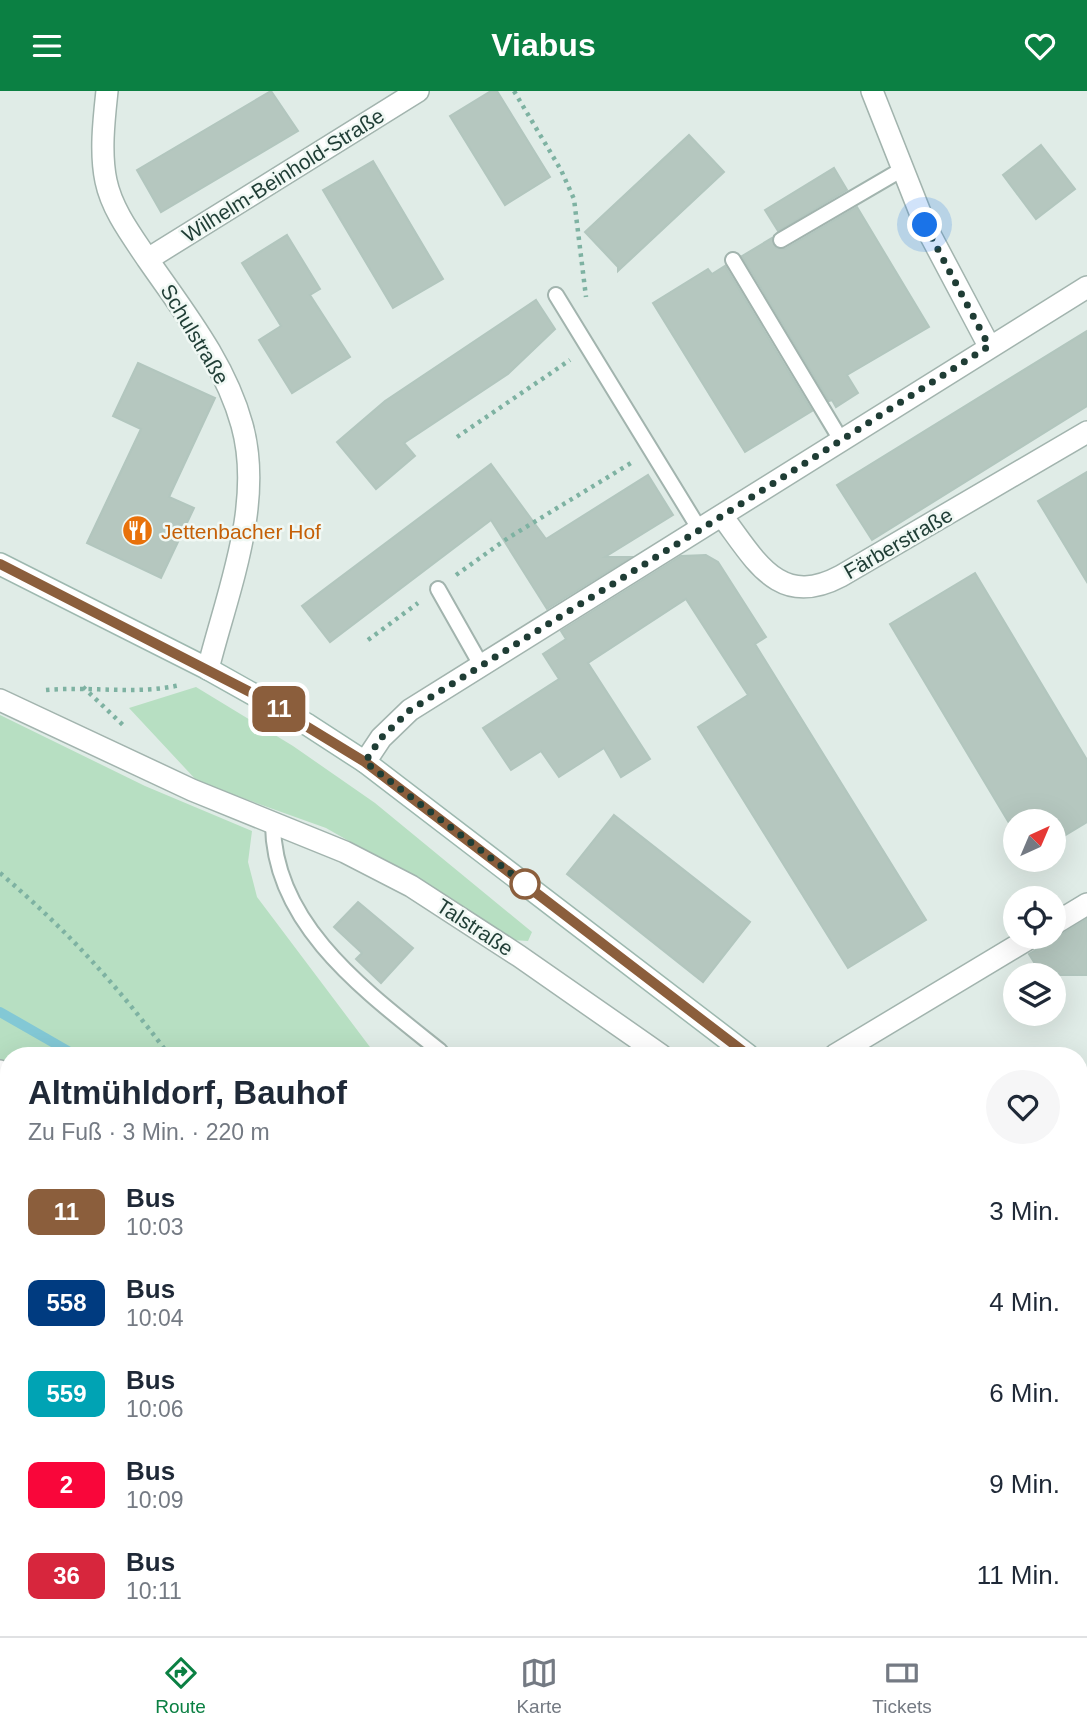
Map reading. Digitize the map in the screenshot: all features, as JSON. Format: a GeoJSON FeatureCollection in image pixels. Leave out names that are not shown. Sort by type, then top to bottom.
{"type":"FeatureCollection","features":[{"type":"Feature","properties":{"kind":"street","name":"Schulstraße"},"geometry":{"type":"LineString","coordinates":[[107,91],[106,181],[129,231],[210,351],[243,427],[248,471],[246,516],[208,669]]}},
{"type":"Feature","properties":{"kind":"street","name":"Wilhelm-Beinhold-Straße"},"geometry":{"type":"LineString","coordinates":[[148,259],[418,91]]}},
{"type":"Feature","properties":{"kind":"street"},"geometry":{"type":"LineString","coordinates":[[872,91],[925,225],[989,346]]}},
{"type":"Feature","properties":{"kind":"street"},"geometry":{"type":"LineString","coordinates":[[365,762],[381,738],[410,710],[1087,287]]}},
{"type":"Feature","properties":{"kind":"street","name":"Färberstraße"},"geometry":{"type":"LineString","coordinates":[[722,516],[770,574],[788,586],[813,588],[841,576],[1087,432]]}},
{"type":"Feature","properties":{"kind":"street"},"geometry":{"type":"LineString","coordinates":[[0,564],[208,669],[308,725],[365,762],[738,1047]]}},
{"type":"Feature","properties":{"kind":"street","name":"Talstraße"},"geometry":{"type":"LineString","coordinates":[[0,700],[192,790],[345,852],[411,886],[519,955],[650,1047]]}},
{"type":"Feature","properties":{"kind":"street"},"geometry":{"type":"LineString","coordinates":[[1066,917],[1087,904]]}},
{"type":"Feature","properties":{"kind":"street"},"geometry":{"type":"LineString","coordinates":[[848,1047],[1011,949]]}},
{"type":"Feature","properties":{"kind":"lane"},"geometry":{"type":"LineString","coordinates":[[782,240],[901,170]]}},
{"type":"Feature","properties":{"kind":"lane"},"geometry":{"type":"LineString","coordinates":[[733,260],[841,440]]}},
{"type":"Feature","properties":{"kind":"lane"},"geometry":{"type":"LineString","coordinates":[[556,296],[701,530]]}},
{"type":"Feature","properties":{"kind":"lane"},"geometry":{"type":"LineString","coordinates":[[438,589],[481,665]]}},
{"type":"Feature","properties":{"kind":"lane"},"geometry":{"type":"LineString","coordinates":[[273,825],[273,849],[281,878],[315,936],[364,990],[435,1047]]}},
{"type":"Feature","properties":{"kind":"path"},"geometry":{"type":"LineString","coordinates":[[514,91],[561,170],[574,199],[586,296],[583,314],[574,324]]}},
{"type":"Feature","properties":{"kind":"path"},"geometry":{"type":"LineString","coordinates":[[457,437],[588,348]]}},
{"type":"Feature","properties":{"kind":"path"},"geometry":{"type":"LineString","coordinates":[[368,640],[508,538],[652,451]]}},
{"type":"Feature","properties":{"kind":"path"},"geometry":{"type":"LineString","coordinates":[[41,691],[83,687],[159,690],[190,683],[208,669]]}},
{"type":"Feature","properties":{"kind":"path"},"geometry":{"type":"LineString","coordinates":[[0,873],[60,925],[125,996],[163,1047]]}},
{"type":"Feature","properties":{"kind":"green space"},"geometry":{"type":"Polygon","coordinates":[[[196,687],[293,746],[375,803],[532,932],[528,941],[512,940],[433,889],[326,828],[198,782],[129,708],[196,687]]]}},
{"type":"Feature","properties":{"kind":"green space"},"geometry":{"type":"Polygon","coordinates":[[[0,715],[145,786],[252,831],[248,862],[257,897],[370,1047],[0,1047],[0,715]]]}},
{"type":"Feature","properties":{"kind":"building"},"geometry":{"type":"Polygon","coordinates":[[[271,91],[298,131],[161,212],[137,170],[271,91]]]}},
{"type":"Feature","properties":{"kind":"building"},"geometry":{"type":"Polygon","coordinates":[[[491,91],[497,91],[550,177],[505,205],[450,116],[491,91]]]}},
{"type":"Feature","properties":{"kind":"building"},"geometry":{"type":"Polygon","coordinates":[[[689,135],[724,172],[618,271],[618,267],[585,232],[689,135]]]}},
{"type":"Feature","properties":{"kind":"building"},"geometry":{"type":"Polygon","coordinates":[[[1041,145],[1075,189],[1036,219],[1003,175],[1041,145]]]}},
{"type":"Feature","properties":{"kind":"building"},"geometry":{"type":"Polygon","coordinates":[[[373,161],[443,279],[393,308],[323,190],[373,161]]]}},
{"type":"Feature","properties":{"kind":"building"},"geometry":{"type":"Polygon","coordinates":[[[834,168],[847,190],[778,231],[765,210],[834,168]]]}},
{"type":"Feature","properties":{"kind":"building"},"geometry":{"type":"Polygon","coordinates":[[[857,207],[929,327],[847,375],[858,393],[836,407],[832,400],[829,401],[742,256],[772,238],[776,248],[785,249],[857,207]]]}},
{"type":"Feature","properties":{"kind":"building"},"geometry":{"type":"Polygon","coordinates":[[[287,235],[320,289],[310,295],[350,357],[292,393],[259,340],[281,326],[242,263],[287,235]]]}},
{"type":"Feature","properties":{"kind":"building"},"geometry":{"type":"Polygon","coordinates":[[[725,266],[812,411],[745,452],[653,303],[708,269],[712,274],[725,266]]]}},
{"type":"Feature","properties":{"kind":"building"},"geometry":{"type":"Polygon","coordinates":[[[536,300],[555,329],[508,374],[404,443],[415,456],[376,489],[337,442],[385,401],[536,300]]]}},
{"type":"Feature","properties":{"kind":"building"},"geometry":{"type":"Polygon","coordinates":[[[1087,331],[1087,406],[872,540],[837,485],[1087,331]]]}},
{"type":"Feature","properties":{"kind":"building"},"geometry":{"type":"Polygon","coordinates":[[[138,363],[215,398],[169,497],[194,508],[161,578],[87,543],[141,429],[113,416],[138,363]]]}},
{"type":"Feature","properties":{"kind":"building"},"geometry":{"type":"Polygon","coordinates":[[[491,464],[546,539],[648,475],[673,515],[605,557],[631,557],[547,609],[491,520],[330,642],[302,606],[491,464]]]}},
{"type":"Feature","properties":{"kind":"building"},"geometry":{"type":"Polygon","coordinates":[[[1087,472],[1087,582],[1038,501],[1087,472]]]}},
{"type":"Feature","properties":{"kind":"building"},"geometry":{"type":"Polygon","coordinates":[[[706,555],[718,562],[766,637],[755,644],[926,920],[848,968],[698,727],[748,695],[686,599],[588,663],[650,759],[621,777],[604,748],[559,777],[541,751],[511,770],[483,728],[559,679],[543,654],[566,639],[561,631],[681,556],[706,555]]]}},
{"type":"Feature","properties":{"kind":"building"},"geometry":{"type":"Polygon","coordinates":[[[975,573],[1087,760],[1087,822],[1066,835],[1066,809],[1003,809],[1003,813],[890,624],[975,573]]]}},
{"type":"Feature","properties":{"kind":"building"},"geometry":{"type":"Polygon","coordinates":[[[614,815],[750,922],[703,982],[567,874],[614,815]]]}},
{"type":"Feature","properties":{"kind":"building"},"geometry":{"type":"Polygon","coordinates":[[[358,902],[413,948],[381,983],[356,959],[362,953],[334,927],[358,902]]]}},
{"type":"Feature","properties":{"kind":"building"},"geometry":{"type":"Polygon","coordinates":[[[1087,919],[1087,975],[1066,975],[1066,963],[1035,963],[1029,954],[1037,949],[1066,949],[1066,932],[1087,919]]]}},
{"type":"Feature","properties":{"kind":"waterway"},"geometry":{"type":"LineString","coordinates":[[0,1012],[61,1047]]}},
{"type":"Feature","properties":{"kind":"bus line","name":"11"},"geometry":{"type":"LineString","coordinates":[[0,564],[208,669],[308,725],[365,762],[738,1047]]}},
{"type":"Feature","properties":{"kind":"place","name":"Jettenbacher Hof"},"geometry":{"type":"Point","coordinates":[138,531]}},
{"type":"Feature","properties":{"kind":"route"},"geometry":{"type":"LineString","coordinates":[[525,884],[533,890],[365,762],[381,738],[410,710],[989,346],[925,225]]}}]}
